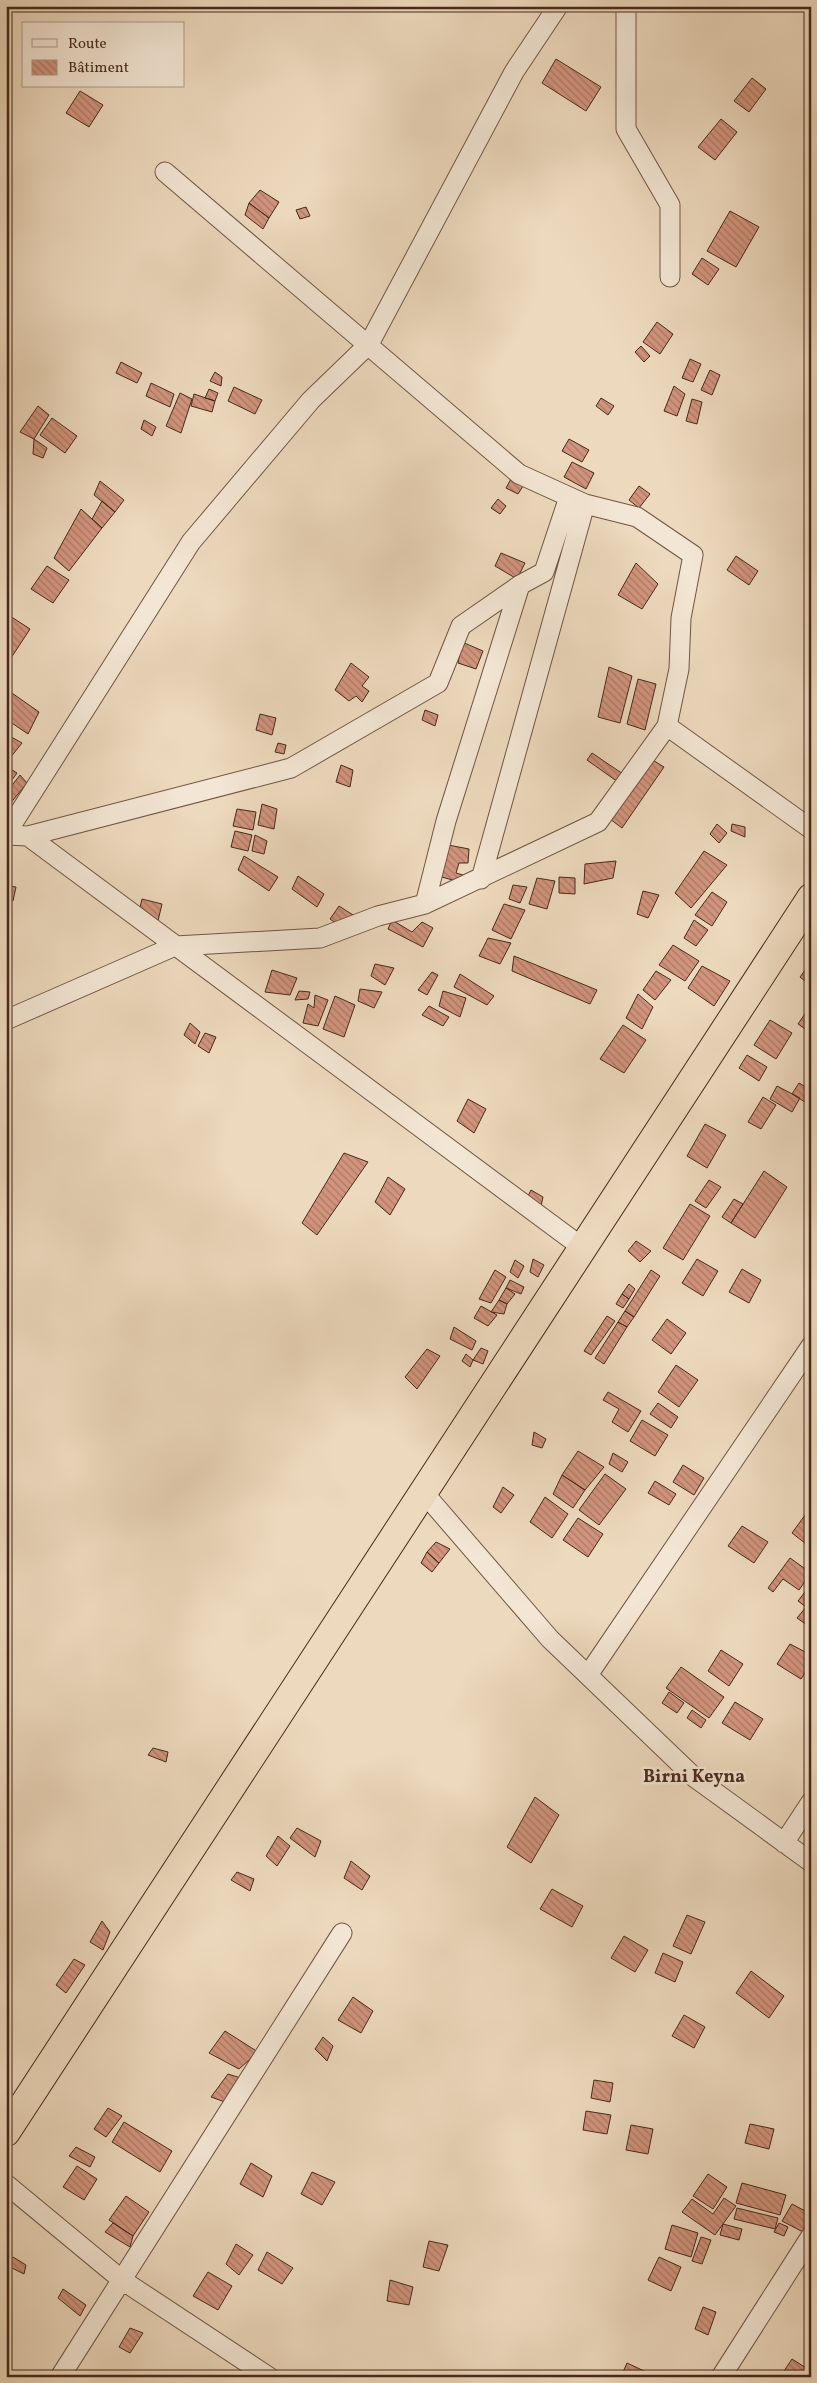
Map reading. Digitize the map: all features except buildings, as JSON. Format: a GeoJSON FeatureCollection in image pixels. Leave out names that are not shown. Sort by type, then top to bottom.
{"type":"FeatureCollection","features":[{"type":"Feature","properties":{"kind":"highway"},"geometry":{"type":"LineString","coordinates":[[6,2132],[811,898]]}},
{"type":"Feature","properties":{"kind":"street"},"geometry":{"type":"LineString","coordinates":[[558,6],[514,72],[369,344],[311,400],[191,542],[6,834],[28,836],[291,768],[438,683],[461,626],[544,572],[577,500]]}},
{"type":"Feature","properties":{"kind":"street"},"geometry":{"type":"LineString","coordinates":[[626,6],[626,129],[670,205],[670,277]]}},
{"type":"Feature","properties":{"kind":"street"},"geometry":{"type":"LineString","coordinates":[[6,1020],[175,946],[320,938],[378,916],[425,904],[598,822],[667,726],[679,669],[681,618],[693,555],[637,517],[577,500],[519,474],[369,344],[165,172]]}},
{"type":"Feature","properties":{"kind":"street"},"geometry":{"type":"LineString","coordinates":[[481,879],[577,500]]}},
{"type":"Feature","properties":{"kind":"street"},"geometry":{"type":"LineString","coordinates":[[425,904],[446,820],[520,586]]}},
{"type":"Feature","properties":{"kind":"street"},"geometry":{"type":"LineString","coordinates":[[667,726],[811,829]]}},
{"type":"Feature","properties":{"kind":"street"},"geometry":{"type":"LineString","coordinates":[[28,836],[583,1248]]}},
{"type":"Feature","properties":{"kind":"street"},"geometry":{"type":"LineString","coordinates":[[588,1675],[811,1346]]}},
{"type":"Feature","properties":{"kind":"street"},"geometry":{"type":"LineString","coordinates":[[424,1493],[550,1639],[694,1777],[811,1862]]}},
{"type":"Feature","properties":{"kind":"street"},"geometry":{"type":"LineString","coordinates":[[784,1842],[811,1802]]}},
{"type":"Feature","properties":{"kind":"street"},"geometry":{"type":"LineString","coordinates":[[60,2377],[342,1934]]}},
{"type":"Feature","properties":{"kind":"street"},"geometry":{"type":"LineString","coordinates":[[6,2184],[122,2280],[270,2377]]}},
{"type":"Feature","properties":{"kind":"street"},"geometry":{"type":"LineString","coordinates":[[721,2377],[811,2236]]}},
{"type":"Feature","properties":{"kind":"district","name":"Birni Keyna"},"geometry":{"type":"Point","coordinates":[694,1777]}}]}
